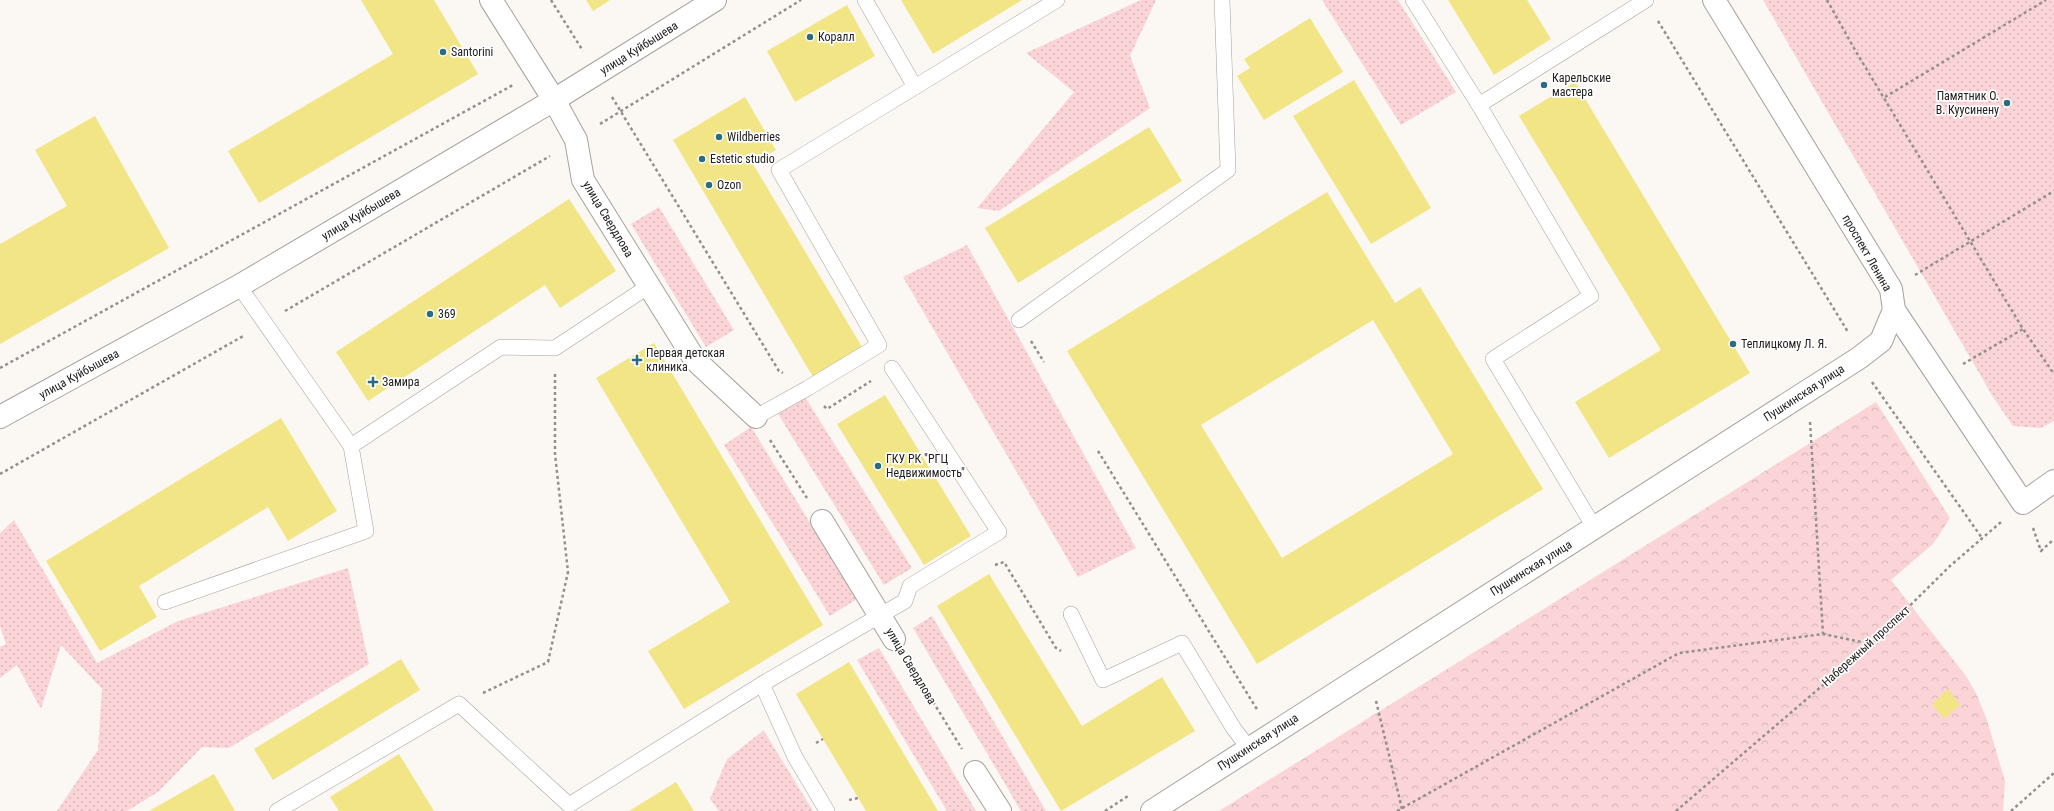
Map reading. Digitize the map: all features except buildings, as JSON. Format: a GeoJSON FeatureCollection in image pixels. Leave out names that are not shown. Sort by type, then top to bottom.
{"type":"FeatureCollection","features":[{"type":"Feature","properties":{"kind":"street","name":"улица Свердлова"},"geometry":{"type":"LineString","coordinates":[[491,0],[554,100],[576,140],[583,180],[695,360],[756,417]]}},
{"type":"Feature","properties":{"kind":"street","name":"улица Куйбышева"},"geometry":{"type":"LineString","coordinates":[[0,417],[239,286],[554,100],[715,0]]}},
{"type":"Feature","properties":{"kind":"street","name":"проспект Ленина"},"geometry":{"type":"LineString","coordinates":[[1714,0],[1892,300],[1940,377],[2023,503]]}},
{"type":"Feature","properties":{"kind":"street","name":"Пушкинская улица"},"geometry":{"type":"LineString","coordinates":[[1152,811],[1248,747],[1859,358],[1881,341],[1892,300]]}},
{"type":"Feature","properties":{"kind":"street"},"geometry":{"type":"LineString","coordinates":[[2023,503],[2054,481]]}},
{"type":"Feature","properties":{"kind":"street","name":"улица Свердлова"},"geometry":{"type":"LineString","coordinates":[[822,521],[894,639]]}},
{"type":"Feature","properties":{"kind":"street"},"geometry":{"type":"LineString","coordinates":[[975,772],[1000,811]]}},
{"type":"Feature","properties":{"kind":"lane"},"geometry":{"type":"LineString","coordinates":[[865,0],[914,87]]}},
{"type":"Feature","properties":{"kind":"lane"},"geometry":{"type":"LineString","coordinates":[[756,417],[808,388],[879,345],[778,170],[1057,0]]}},
{"type":"Feature","properties":{"kind":"lane"},"geometry":{"type":"LineString","coordinates":[[1019,320],[1228,170],[1222,0]]}},
{"type":"Feature","properties":{"kind":"lane"},"geometry":{"type":"LineString","coordinates":[[1413,0],[1479,105],[1591,296],[1493,359],[1594,527]]}},
{"type":"Feature","properties":{"kind":"lane"},"geometry":{"type":"LineString","coordinates":[[1479,105],[1646,0]]}},
{"type":"Feature","properties":{"kind":"lane"},"geometry":{"type":"LineString","coordinates":[[165,602],[366,531],[351,446],[239,286]]}},
{"type":"Feature","properties":{"kind":"lane"},"geometry":{"type":"LineString","coordinates":[[351,446],[501,347],[555,348],[649,286]]}},
{"type":"Feature","properties":{"kind":"lane"},"geometry":{"type":"LineString","coordinates":[[277,811],[459,704],[569,805],[762,684],[905,600],[910,586],[999,532],[892,368]]}},
{"type":"Feature","properties":{"kind":"lane"},"geometry":{"type":"LineString","coordinates":[[1070,614],[1103,680],[1182,643],[1234,729],[1248,747]]}},
{"type":"Feature","properties":{"kind":"lane"},"geometry":{"type":"LineString","coordinates":[[762,684],[795,757],[827,811]]}},
{"type":"Feature","properties":{"kind":"path"},"geometry":{"type":"LineString","coordinates":[[551,0],[779,371],[808,388]]}},
{"type":"Feature","properties":{"kind":"path"},"geometry":{"type":"LineString","coordinates":[[0,474],[265,323],[576,140],[620,111],[801,0]]}},
{"type":"Feature","properties":{"kind":"path"},"geometry":{"type":"LineString","coordinates":[[1646,0],[1849,333],[1859,358],[1873,384],[1982,538]]}},
{"type":"Feature","properties":{"kind":"path"},"geometry":{"type":"LineString","coordinates":[[1827,0],[1854,50],[1885,97],[2024,329],[2054,374]]}},
{"type":"Feature","properties":{"kind":"path"},"geometry":{"type":"LineString","coordinates":[[1885,97],[2046,0]]}},
{"type":"Feature","properties":{"kind":"path"},"geometry":{"type":"LineString","coordinates":[[575,52],[582,49]]}},
{"type":"Feature","properties":{"kind":"path"},"geometry":{"type":"LineString","coordinates":[[0,368],[508,87],[538,75]]}},
{"type":"Feature","properties":{"kind":"path"},"geometry":{"type":"LineString","coordinates":[[1892,300],[1972,241],[2054,190]]}},
{"type":"Feature","properties":{"kind":"path"},"geometry":{"type":"LineString","coordinates":[[1940,377],[2024,329]]}},
{"type":"Feature","properties":{"kind":"path"},"geometry":{"type":"LineString","coordinates":[[459,704],[548,662],[568,572],[555,454],[555,348]]}},
{"type":"Feature","properties":{"kind":"path"},"geometry":{"type":"LineString","coordinates":[[1810,422],[1823,634]]}},
{"type":"Feature","properties":{"kind":"path"},"geometry":{"type":"LineString","coordinates":[[768,437],[806,496]]}},
{"type":"Feature","properties":{"kind":"path"},"geometry":{"type":"LineString","coordinates":[[1098,451],[1261,715]]}},
{"type":"Feature","properties":{"kind":"path"},"geometry":{"type":"LineString","coordinates":[[2023,503],[2041,550],[2054,540]]}},
{"type":"Feature","properties":{"kind":"path","name":"Набережный проспект"},"geometry":{"type":"LineString","coordinates":[[1676,811],[1871,644],[1982,538],[2023,503]]}},
{"type":"Feature","properties":{"kind":"path"},"geometry":{"type":"LineString","coordinates":[[993,566],[1004,562],[1032,608]]}},
{"type":"Feature","properties":{"kind":"path"},"geometry":{"type":"LineString","coordinates":[[1397,811],[1402,810],[1679,653],[1823,634],[1871,644]]}},
{"type":"Feature","properties":{"kind":"path","name":"улица Свердлова"},"geometry":{"type":"LineString","coordinates":[[894,639],[975,772]]}},
{"type":"Feature","properties":{"kind":"path"},"geometry":{"type":"LineString","coordinates":[[1376,701],[1402,810]]}},
{"type":"Feature","properties":{"kind":"path"},"geometry":{"type":"LineString","coordinates":[[2011,811],[2054,772]]}},
{"type":"Feature","properties":{"kind":"green space"},"geometry":{"type":"Polygon","coordinates":[[[1141,0],[1156,0],[1130,56],[1150,108],[999,211],[977,208],[1074,92],[1026,53],[1141,0]]]}},
{"type":"Feature","properties":{"kind":"green space"},"geometry":{"type":"Polygon","coordinates":[[[1322,0],[1398,0],[1456,92],[1401,125],[1322,0]]]}},
{"type":"Feature","properties":{"kind":"green space"},"geometry":{"type":"Polygon","coordinates":[[[1763,0],[2054,0],[2054,421],[2041,428],[2013,426],[1993,397],[1763,0]]]}},
{"type":"Feature","properties":{"kind":"green space"},"geometry":{"type":"Polygon","coordinates":[[[659,207],[734,330],[706,347],[631,224],[659,207]]]}},
{"type":"Feature","properties":{"kind":"green space"},"geometry":{"type":"Polygon","coordinates":[[[967,245],[1136,548],[1078,577],[903,277],[967,245]]]}},
{"type":"Feature","properties":{"kind":"green space"},"geometry":{"type":"Polygon","coordinates":[[[805,397],[912,568],[884,585],[778,414],[805,397]]]}},
{"type":"Feature","properties":{"kind":"green space"},"geometry":{"type":"Polygon","coordinates":[[[1876,402],[1950,518],[1933,544],[1891,580],[1966,676],[1976,693],[1987,720],[2005,781],[2003,811],[1219,811],[1876,402]]]}},
{"type":"Feature","properties":{"kind":"green space"},"geometry":{"type":"Polygon","coordinates":[[[751,427],[857,599],[830,616],[724,445],[751,427]]]}},
{"type":"Feature","properties":{"kind":"green space"},"geometry":{"type":"Polygon","coordinates":[[[14,520],[97,663],[178,621],[348,568],[369,664],[229,748],[202,747],[158,792],[127,811],[57,811],[98,750],[102,689],[61,645],[41,709],[17,665],[0,678],[0,647],[6,644],[0,626],[0,533],[14,520]]]}},
{"type":"Feature","properties":{"kind":"green space"},"geometry":{"type":"Polygon","coordinates":[[[932,616],[1046,811],[1021,811],[913,628],[932,616]]]}},
{"type":"Feature","properties":{"kind":"green space"},"geometry":{"type":"Polygon","coordinates":[[[879,648],[976,811],[947,811],[857,660],[879,648]]]}},
{"type":"Feature","properties":{"kind":"green space"},"geometry":{"type":"Polygon","coordinates":[[[764,730],[813,811],[719,811],[710,799],[727,759],[764,730]]]}},
{"type":"Feature","properties":{"kind":"place","name":"Коралл"},"geometry":{"type":"Point","coordinates":[810,37]}},
{"type":"Feature","properties":{"kind":"place","name":"Santorini"},"geometry":{"type":"Point","coordinates":[443,52]}},
{"type":"Feature","properties":{"kind":"place","name":"Карельские мастера"},"geometry":{"type":"Point","coordinates":[1544,85]}},
{"type":"Feature","properties":{"kind":"place","name":"Памятник О. В. Куусинену"},"geometry":{"type":"Point","coordinates":[2007,103]}},
{"type":"Feature","properties":{"kind":"place","name":"Wildberries"},"geometry":{"type":"Point","coordinates":[719,137]}},
{"type":"Feature","properties":{"kind":"place","name":"Estetic studio"},"geometry":{"type":"Point","coordinates":[702,159]}},
{"type":"Feature","properties":{"kind":"place","name":"Ozon"},"geometry":{"type":"Point","coordinates":[709,185]}},
{"type":"Feature","properties":{"kind":"place","name":"369"},"geometry":{"type":"Point","coordinates":[430,314]}},
{"type":"Feature","properties":{"kind":"place","name":"Теплицкому Л. Я."},"geometry":{"type":"Point","coordinates":[1733,344]}},
{"type":"Feature","properties":{"kind":"place","name":"Первая детская клиника"},"geometry":{"type":"Point","coordinates":[637,360]}},
{"type":"Feature","properties":{"kind":"place","name":"Замира"},"geometry":{"type":"Point","coordinates":[373,382]}},
{"type":"Feature","properties":{"kind":"place","name":"ГКУ РК \"РГЦ Недвижимость\""},"geometry":{"type":"Point","coordinates":[878,466]}}]}
